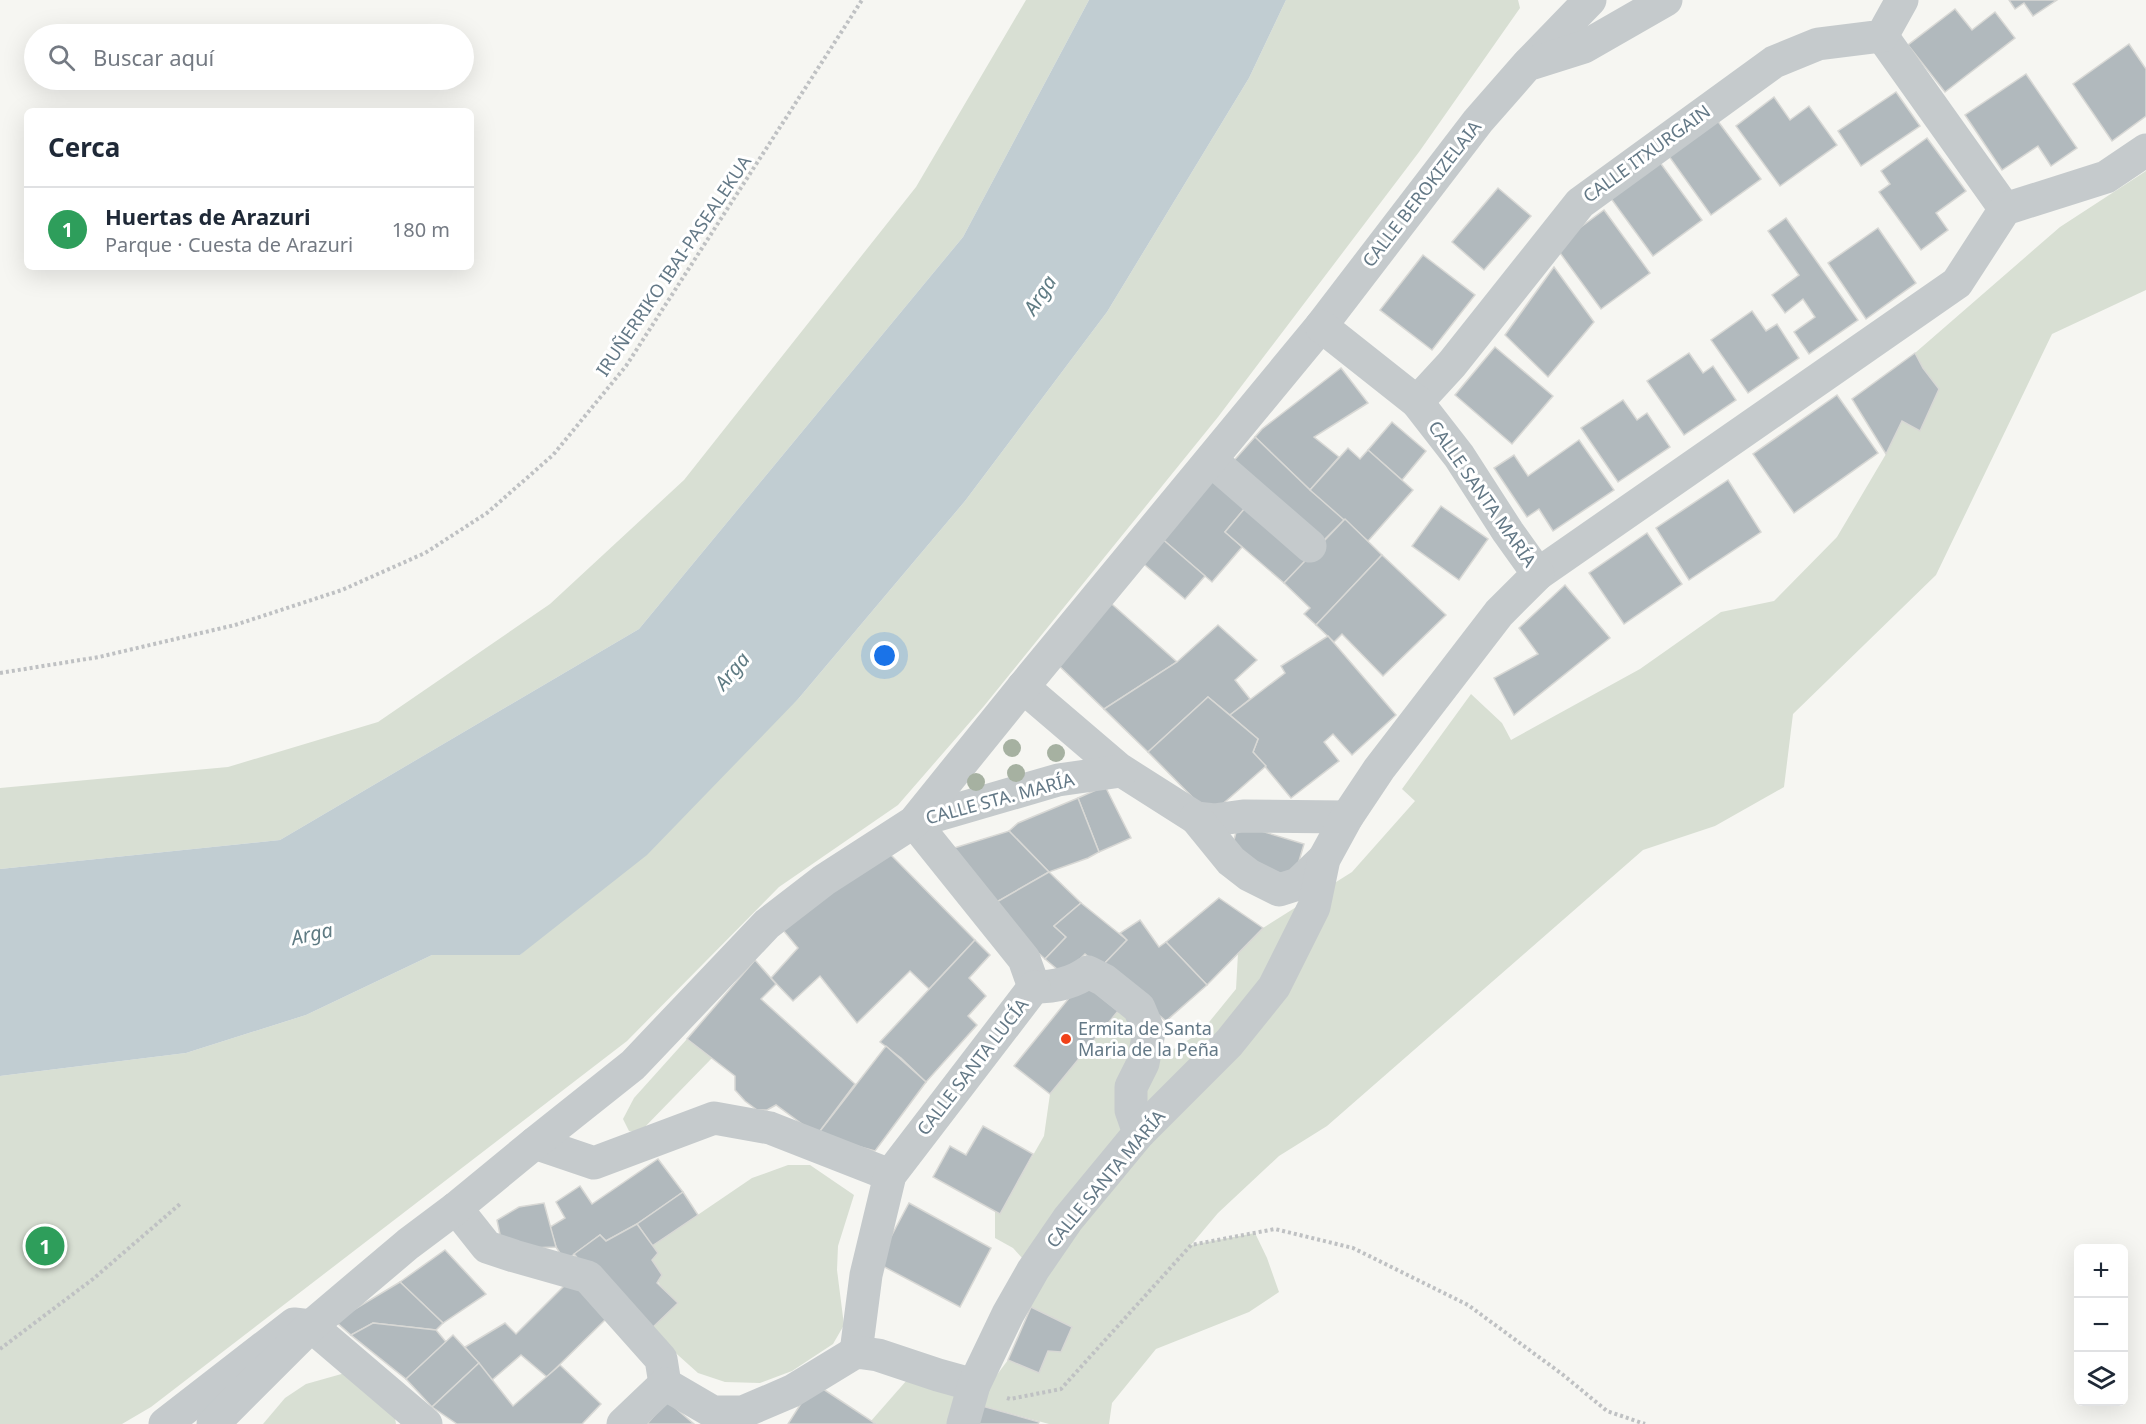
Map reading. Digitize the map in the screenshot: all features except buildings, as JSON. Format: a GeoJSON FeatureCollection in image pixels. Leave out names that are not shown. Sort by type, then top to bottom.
{"type":"FeatureCollection","features":[{"type":"Feature","properties":{"kind":"street","name":"CALLE BEROKIZELAIA"},"geometry":{"type":"LineString","coordinates":[[1321,326],[1478,121],[1527,65],[1590,0]]}},
{"type":"Feature","properties":{"kind":"street"},"geometry":{"type":"LineString","coordinates":[[1527,65],[1584,46],[1666,0]]}},
{"type":"Feature","properties":{"kind":"street"},"geometry":{"type":"LineString","coordinates":[[1902,0],[1882,36],[2005,209]]}},
{"type":"Feature","properties":{"kind":"street","name":"CALLE ITXURGAIN"},"geometry":{"type":"LineString","coordinates":[[1417,402],[1452,364],[1580,202],[1774,62],[1818,44],[1882,36]]}},
{"type":"Feature","properties":{"kind":"street"},"geometry":{"type":"LineString","coordinates":[[1538,574],[1957,283],[2005,209],[2106,177],[2146,150]]}},
{"type":"Feature","properties":{"kind":"street"},"geometry":{"type":"LineString","coordinates":[[213,1424],[311,1326],[408,1244],[633,1065],[767,924],[824,880],[914,822],[1321,326]]}},
{"type":"Feature","properties":{"kind":"street","name":"CALLE SANTA MARÍA"},"geometry":{"type":"LineString","coordinates":[[963,1424],[974,1385],[1008,1314],[1033,1270],[1068,1219],[1139,1133],[1229,1044],[1274,987],[1314,907],[1324,859],[1347,817],[1379,769],[1499,613],[1538,574],[1459,456],[1417,402],[1321,326]]}},
{"type":"Feature","properties":{"kind":"street"},"geometry":{"type":"LineString","coordinates":[[1211,460],[1310,546]]}},
{"type":"Feature","properties":{"kind":"street","name":"CALLE SANTA MARÍA"},"geometry":{"type":"LineString","coordinates":[[1023,687],[1121,771],[1196,818],[1231,861],[1249,875],[1279,890],[1298,884],[1324,859]]}},
{"type":"Feature","properties":{"kind":"street","name":"CALLE STA. MARÍA"},"geometry":{"type":"LineString","coordinates":[[914,822],[1058,780],[1121,771]]}},
{"type":"Feature","properties":{"kind":"street"},"geometry":{"type":"LineString","coordinates":[[1196,818],[1214,820],[1243,816],[1347,817]]}},
{"type":"Feature","properties":{"kind":"street"},"geometry":{"type":"LineString","coordinates":[[914,822],[1024,959],[1034,987]]}},
{"type":"Feature","properties":{"kind":"street","name":"CALLE SANTA LUCÍA"},"geometry":{"type":"LineString","coordinates":[[856,1352],[866,1275],[890,1175],[1034,987],[1052,987],[1077,980],[1088,972],[1104,980],[1139,1008],[1149,1032],[1143,1063],[1131,1087],[1131,1110],[1139,1133]]}},
{"type":"Feature","properties":{"kind":"street"},"geometry":{"type":"LineString","coordinates":[[535,1143],[594,1163],[714,1118],[770,1128],[890,1175]]}},
{"type":"Feature","properties":{"kind":"street"},"geometry":{"type":"LineString","coordinates":[[456,1208],[487,1247],[588,1277],[661,1359],[665,1384]]}},
{"type":"Feature","properties":{"kind":"street"},"geometry":{"type":"LineString","coordinates":[[165,1424],[294,1324],[311,1326],[426,1424]]}},
{"type":"Feature","properties":{"kind":"street"},"geometry":{"type":"LineString","coordinates":[[665,1384],[713,1412],[743,1412],[757,1416],[792,1391],[856,1352],[878,1355],[938,1376],[974,1385]]}},
{"type":"Feature","properties":{"kind":"street"},"geometry":{"type":"LineString","coordinates":[[623,1424],[665,1384]]}},
{"type":"Feature","properties":{"kind":"path","name":"IRUÑERRIKO IBAI-PASEALEKUA"},"geometry":{"type":"LineString","coordinates":[[0,673],[122,652],[235,625],[310,601],[342,590],[424,553],[487,513],[553,455],[626,366],[862,0]]}},
{"type":"Feature","properties":{"kind":"path"},"geometry":{"type":"LineString","coordinates":[[0,1349],[93,1279],[180,1204]]}},
{"type":"Feature","properties":{"kind":"path"},"geometry":{"type":"LineString","coordinates":[[974,1385],[1010,1399],[1061,1389],[1191,1245],[1275,1230],[1353,1248],[1468,1305],[1562,1374],[1607,1411],[1645,1424]]}},
{"type":"Feature","properties":{"kind":"shaded area"},"geometry":{"type":"Polygon","coordinates":[[[1026,0],[1089,0],[963,237],[639,629],[280,840],[0,869],[0,788],[228,767],[378,722],[550,604],[684,480],[916,187],[1026,0]]]}},
{"type":"Feature","properties":{"kind":"shaded area"},"geometry":{"type":"Polygon","coordinates":[[[1286,0],[1518,0],[1520,8],[1419,152],[1218,417],[984,706],[898,805],[779,887],[627,1041],[151,1407],[122,1424],[0,1424],[0,1076],[186,1053],[306,1015],[432,955],[520,955],[799,698],[965,501],[1107,312],[1249,78],[1286,0]]]}},
{"type":"Feature","properties":{"kind":"shaded area"},"geometry":{"type":"Polygon","coordinates":[[[2146,171],[2146,290],[2052,334],[1936,575],[1793,714],[1784,787],[1715,826],[1643,850],[1327,1126],[1279,1156],[1218,1213],[1191,1245],[1255,1233],[1279,1292],[1249,1312],[1156,1349],[1112,1403],[1109,1424],[1049,1424],[975,1404],[1008,1360],[1031,1307],[1033,1270],[1013,1248],[995,1238],[995,1211],[1000,1213],[1044,1136],[1050,1094],[1118,1011],[1149,1037],[1164,1055],[1201,1032],[1236,989],[1238,953],[1263,928],[1352,872],[1415,801],[1402,789],[1471,694],[1502,723],[1511,740],[1640,669],[1721,612],[1774,601],[1837,537],[1886,454],[1902,421],[1920,431],[1939,389],[1915,353],[2060,227],[2146,171]]]}},
{"type":"Feature","properties":{"kind":"shaded area"},"geometry":{"type":"Polygon","coordinates":[[[687,1039],[712,1058],[639,1133],[629,1131],[623,1119],[634,1098],[687,1039]]]}},
{"type":"Feature","properties":{"kind":"shaded area"},"geometry":{"type":"Polygon","coordinates":[[[788,1165],[810,1165],[854,1195],[838,1246],[837,1270],[844,1325],[833,1344],[792,1371],[760,1383],[725,1382],[698,1373],[650,1330],[678,1303],[656,1279],[652,1246],[752,1178],[788,1165]]]}},
{"type":"Feature","properties":{"kind":"shaded area"},"geometry":{"type":"Polygon","coordinates":[[[345,1373],[395,1418],[396,1424],[263,1424],[285,1398],[306,1384],[345,1373]]]}},
{"type":"Feature","properties":{"kind":"shaded area"},"geometry":{"type":"Polygon","coordinates":[[[907,1380],[961,1391],[952,1424],[877,1424],[871,1421],[907,1380]]]}},
{"type":"Feature","properties":{"kind":"water","name":"Arga"},"geometry":{"type":"Polygon","coordinates":[[[1089,0],[1286,0],[1249,78],[1107,312],[965,501],[799,698],[647,855],[520,955],[432,955],[306,1015],[186,1053],[0,1076],[0,869],[280,840],[639,629],[963,237],[1089,0]]]}},
{"type":"Feature","properties":{"kind":"place","name":"Ermita de Santa Maria de la Peña"},"geometry":{"type":"Point","coordinates":[1066,1039]}},
{"type":"Feature","properties":{"kind":"place","name":"Huertas de Arazuri"},"geometry":{"type":"Point","coordinates":[45,1246]}}]}
